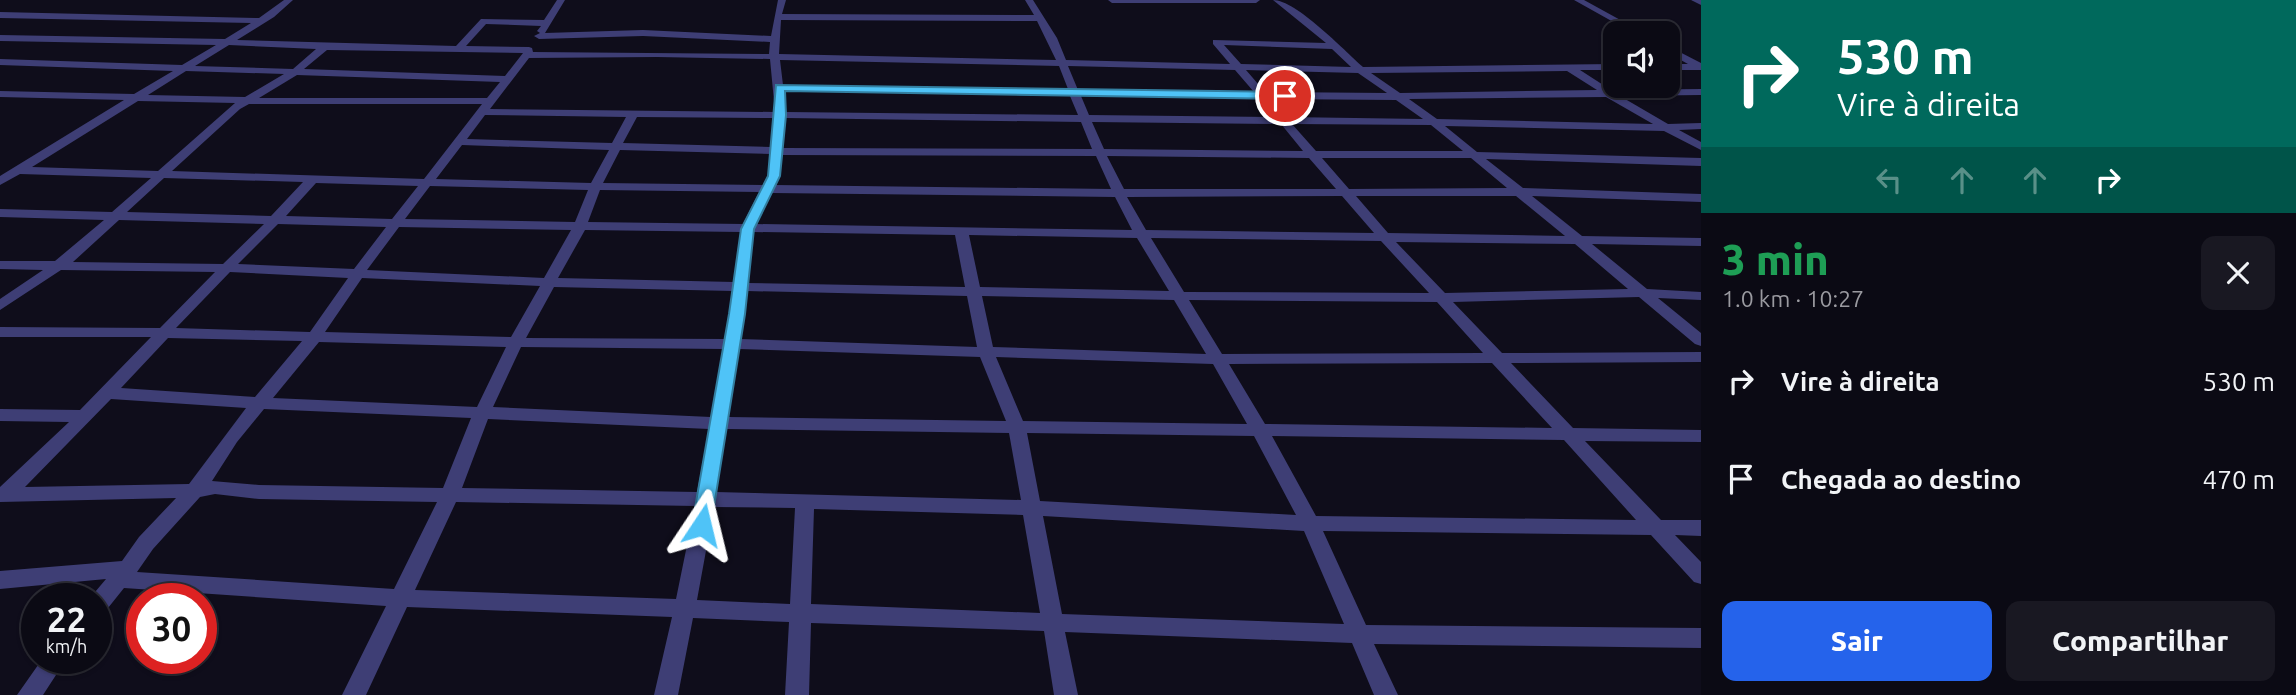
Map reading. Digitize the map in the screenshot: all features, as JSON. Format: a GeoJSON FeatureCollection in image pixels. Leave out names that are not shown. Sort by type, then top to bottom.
{"type":"FeatureCollection","features":[{"type":"Feature","properties":{"kind":"street"},"geometry":{"type":"LineString","coordinates":[[0,181],[262,21],[289,0]]}},
{"type":"Feature","properties":{"kind":"street"},"geometry":{"type":"LineString","coordinates":[[112,587],[146,542],[194,491],[231,438],[315,336],[396,223],[539,37],[561,0]]}},
{"type":"Feature","properties":{"kind":"street"},"geometry":{"type":"LineString","coordinates":[[666,695],[686,609],[706,500],[748,229],[774,176],[781,115],[780,88],[774,58],[777,17],[782,0]]}},
{"type":"Feature","properties":{"kind":"street"},"geometry":{"type":"LineString","coordinates":[[1029,0],[1063,63],[1101,155],[1140,234],[1217,359],[1310,523],[1386,695]]}},
{"type":"Feature","properties":{"kind":"street"},"geometry":{"type":"LineString","coordinates":[[1112,0],[1256,0]]}},
{"type":"Feature","properties":{"kind":"street"},"geometry":{"type":"LineString","coordinates":[[1277,0],[1360,69],[1434,122],[1701,341]]}},
{"type":"Feature","properties":{"kind":"street"},"geometry":{"type":"LineString","coordinates":[[1578,0],[1617,21]]}},
{"type":"Feature","properties":{"kind":"street"},"geometry":{"type":"LineString","coordinates":[[0,15],[262,21]]}},
{"type":"Feature","properties":{"kind":"street"},"geometry":{"type":"LineString","coordinates":[[777,17],[1039,18]]}},
{"type":"Feature","properties":{"kind":"street"},"geometry":{"type":"LineString","coordinates":[[458,49],[484,22],[546,23]]}},
{"type":"Feature","properties":{"kind":"street"},"geometry":{"type":"LineString","coordinates":[[539,37],[633,33],[776,39]]}},
{"type":"Feature","properties":{"kind":"street"},"geometry":{"type":"LineString","coordinates":[[0,38],[1237,67],[1603,67]]}},
{"type":"Feature","properties":{"kind":"street"},"geometry":{"type":"LineString","coordinates":[[1335,46],[1216,42],[1259,95],[1316,155],[1385,237],[1701,576]]}},
{"type":"Feature","properties":{"kind":"street"},"geometry":{"type":"LineString","coordinates":[[0,306],[58,265],[247,100],[295,72],[325,47]]}},
{"type":"Feature","properties":{"kind":"street"},"geometry":{"type":"LineString","coordinates":[[1680,56],[1701,67]]}},
{"type":"Feature","properties":{"kind":"street"},"geometry":{"type":"LineString","coordinates":[[0,62],[508,79]]}},
{"type":"Feature","properties":{"kind":"street"},"geometry":{"type":"LineString","coordinates":[[1568,67],[1603,89]]}},
{"type":"Feature","properties":{"kind":"street"},"geometry":{"type":"LineString","coordinates":[[1680,67],[1701,67]]}},
{"type":"Feature","properties":{"kind":"street"},"geometry":{"type":"LineString","coordinates":[[780,88],[1400,96],[1603,93]]}},
{"type":"Feature","properties":{"kind":"street"},"geometry":{"type":"LineString","coordinates":[[1680,93],[1701,93]]}},
{"type":"Feature","properties":{"kind":"street"},"geometry":{"type":"LineString","coordinates":[[0,94],[486,107],[633,114],[1434,122],[1642,128],[1701,126]]}},
{"type":"Feature","properties":{"kind":"street"},"geometry":{"type":"LineString","coordinates":[[1618,98],[1701,147]]}},
{"type":"Feature","properties":{"kind":"street"},"geometry":{"type":"LineString","coordinates":[[354,695],[450,494],[482,412],[516,342],[580,226],[596,185],[633,114]]}},
{"type":"Feature","properties":{"kind":"street"},"geometry":{"type":"LineString","coordinates":[[459,142],[777,152],[1475,156],[1701,162]]}},
{"type":"Feature","properties":{"kind":"street"},"geometry":{"type":"LineString","coordinates":[[19,170],[426,184],[1119,193],[1519,191],[1701,198]]}},
{"type":"Feature","properties":{"kind":"street"},"geometry":{"type":"LineString","coordinates":[[2,496],[85,416],[312,180]]}},
{"type":"Feature","properties":{"kind":"street"},"geometry":{"type":"LineString","coordinates":[[0,213],[396,223],[1701,242]]}},
{"type":"Feature","properties":{"kind":"street"},"geometry":{"type":"LineString","coordinates":[[961,232],[986,352],[1017,427],[1066,695]]}},
{"type":"Feature","properties":{"kind":"street"},"geometry":{"type":"LineString","coordinates":[[0,265],[226,268],[548,282],[1179,296],[1441,298],[1640,293],[1701,296]]}},
{"type":"Feature","properties":{"kind":"street"},"geometry":{"type":"LineString","coordinates":[[0,332],[164,332],[516,342],[732,344],[1217,359],[1701,357]]}},
{"type":"Feature","properties":{"kind":"street"},"geometry":{"type":"LineString","coordinates":[[107,393],[260,403],[718,423],[1701,436]]}},
{"type":"Feature","properties":{"kind":"street"},"geometry":{"type":"LineString","coordinates":[[0,415],[85,416]]}},
{"type":"Feature","properties":{"kind":"street"},"geometry":{"type":"LineString","coordinates":[[2,496],[194,491],[215,487],[259,492],[805,501],[1310,523],[1701,528]]}},
{"type":"Feature","properties":{"kind":"street"},"geometry":{"type":"LineString","coordinates":[[797,695],[805,501]]}},
{"type":"Feature","properties":{"kind":"street"},"geometry":{"type":"LineString","coordinates":[[0,580],[123,574],[399,598],[1359,634],[1701,638]]}},
{"type":"Feature","properties":{"kind":"street"},"geometry":{"type":"LineString","coordinates":[[29,695],[44,674]]}},
{"type":"Feature","properties":{"kind":"route"},"geometry":{"type":"LineString","coordinates":[[702,525],[737,314],[748,229],[774,176],[781,115],[780,88],[1054,90],[1285,96]]}}]}
